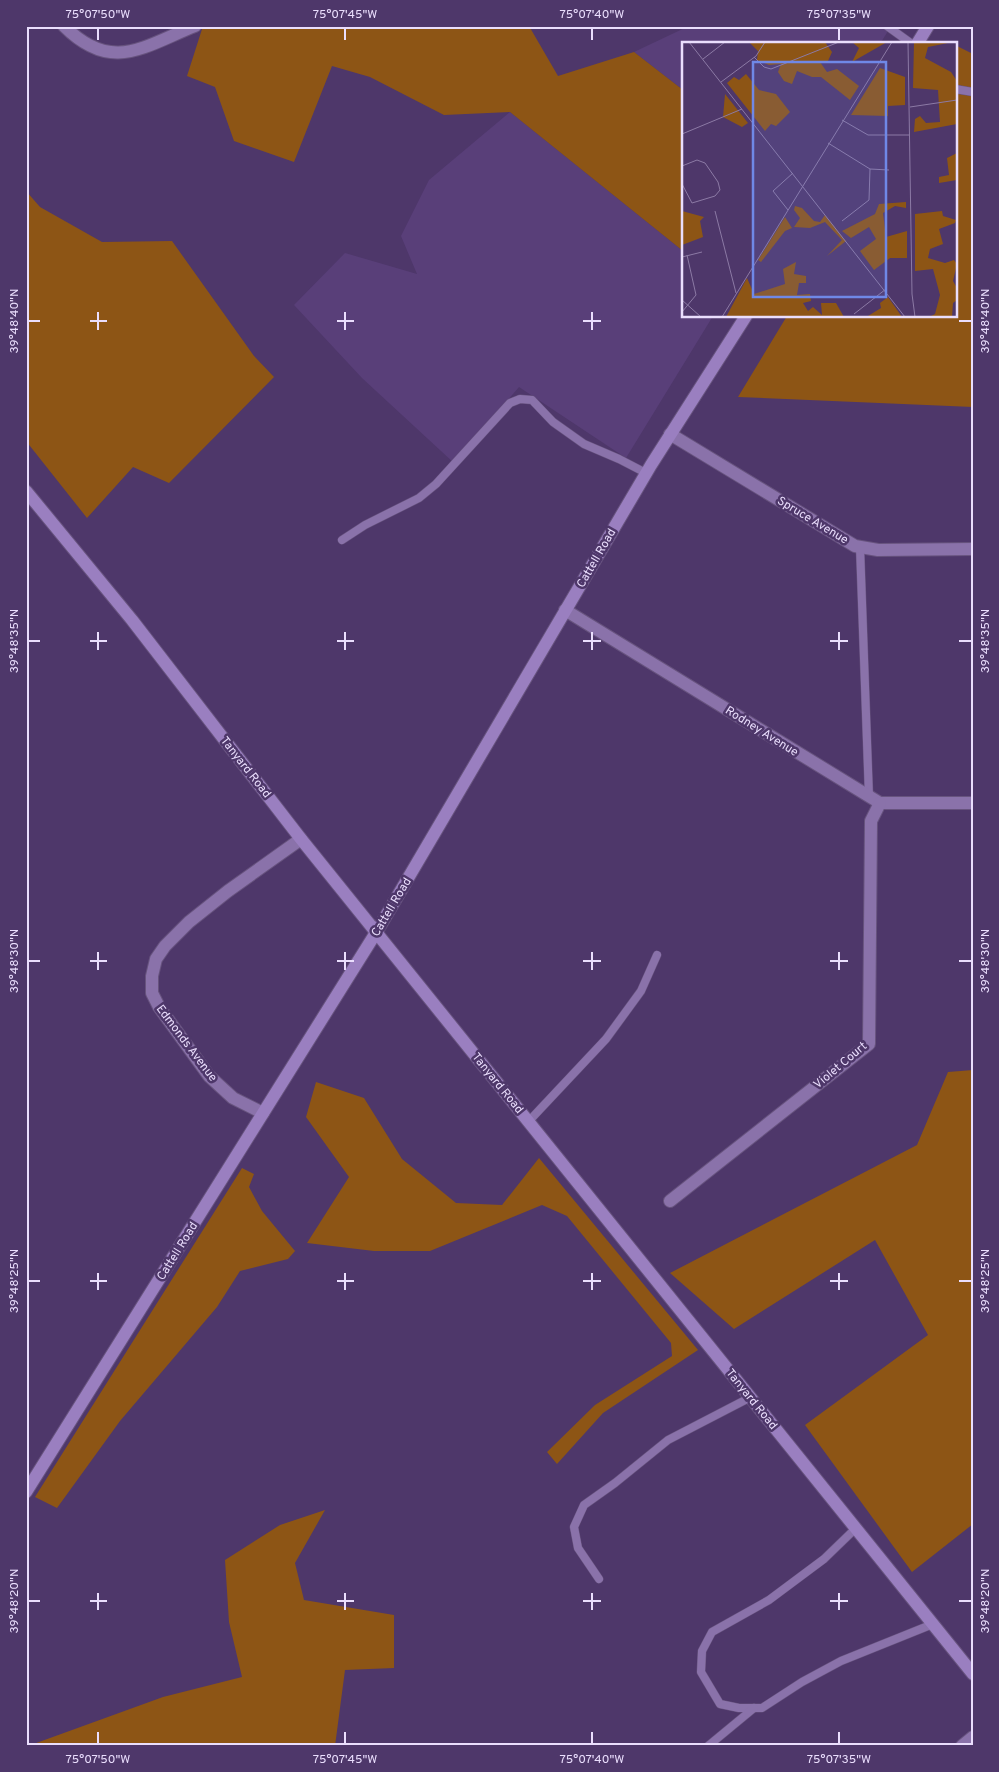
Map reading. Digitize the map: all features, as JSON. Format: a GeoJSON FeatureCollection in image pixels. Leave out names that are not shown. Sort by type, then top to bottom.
{"type":"FeatureCollection","features":[{"type":"Feature","properties":{"kind":"street"},"geometry":{"type":"LineString","coordinates":[[64,26],[88,44],[107,51],[126,52],[146,48],[164,38],[195,26]]}},
{"type":"Feature","properties":{"kind":"street"},"geometry":{"type":"LineString","coordinates":[[918,42],[928,26]]}},
{"type":"Feature","properties":{"kind":"street","name":"Cattell Road"},"geometry":{"type":"LineString","coordinates":[[26,1492],[377,931],[646,473],[745,318]]}},
{"type":"Feature","properties":{"kind":"street","name":"Spruce Avenue"},"geometry":{"type":"LineString","coordinates":[[670,434],[860,547],[878,550],[973,549]]}},
{"type":"Feature","properties":{"kind":"street","name":"Tanyard Road"},"geometry":{"type":"LineString","coordinates":[[26,491],[132,620],[301,839],[377,931],[973,1674]]}},
{"type":"Feature","properties":{"kind":"street","name":"Rodney Avenue"},"geometry":{"type":"LineString","coordinates":[[566,610],[874,800]]}},
{"type":"Feature","properties":{"kind":"street"},"geometry":{"type":"LineString","coordinates":[[874,800],[973,803]]}},
{"type":"Feature","properties":{"kind":"street","name":"Violet Court"},"geometry":{"type":"LineString","coordinates":[[670,1201],[869,1044],[871,821],[874,800]]}},
{"type":"Feature","properties":{"kind":"street","name":"Edmonds Avenue"},"geometry":{"type":"LineString","coordinates":[[264,1113],[233,1098],[209,1076],[159,1007],[152,993],[152,976],[156,960],[165,946],[189,922],[228,891],[301,839]]}},
{"type":"Feature","properties":{"kind":"street"},"geometry":{"type":"LineString","coordinates":[[962,1746],[973,1737]]}},
{"type":"Feature","properties":{"kind":"lane"},"geometry":{"type":"LineString","coordinates":[[887,26],[909,42]]}},
{"type":"Feature","properties":{"kind":"lane"},"geometry":{"type":"LineString","coordinates":[[956,89],[973,92]]}},
{"type":"Feature","properties":{"kind":"lane"},"geometry":{"type":"LineString","coordinates":[[342,540],[365,524],[419,498],[436,484],[496,416],[510,403],[520,399],[532,400],[553,422],[584,444],[646,473]]}},
{"type":"Feature","properties":{"kind":"lane"},"geometry":{"type":"LineString","coordinates":[[860,547],[874,800]]}},
{"type":"Feature","properties":{"kind":"lane"},"geometry":{"type":"LineString","coordinates":[[529,1121],[606,1039],[641,991],[657,955]]}},
{"type":"Feature","properties":{"kind":"lane"},"geometry":{"type":"LineString","coordinates":[[599,1579],[578,1548],[574,1527],[584,1505],[615,1483],[668,1440],[751,1397]]}},
{"type":"Feature","properties":{"kind":"lane"},"geometry":{"type":"LineString","coordinates":[[856,1528],[824,1559],[769,1600],[712,1632],[702,1651],[700,1672],[720,1704],[739,1708],[762,1708],[802,1682],[841,1661],[933,1624]]}},
{"type":"Feature","properties":{"kind":"lane"},"geometry":{"type":"LineString","coordinates":[[708,1746],[754,1708]]}},
{"type":"Feature","properties":{"kind":"shaded area"},"geometry":{"type":"Polygon","coordinates":[[[203,26],[529,26],[558,76],[634,52],[682,89],[682,250],[510,112],[444,115],[370,77],[332,66],[294,162],[234,141],[215,87],[187,76],[203,26]]]}},
{"type":"Feature","properties":{"kind":"shaded area"},"geometry":{"type":"Polygon","coordinates":[[[689,26],[891,26],[881,42],[682,42],[682,89],[634,52],[689,26]]]}},
{"type":"Feature","properties":{"kind":"shaded area"},"geometry":{"type":"Polygon","coordinates":[[[956,46],[973,54],[973,407],[738,397],[786,318],[956,318],[956,46]]]}},
{"type":"Feature","properties":{"kind":"shaded area"},"geometry":{"type":"Polygon","coordinates":[[[510,112],[682,250],[682,318],[712,318],[626,458],[519,387],[454,463],[362,378],[294,305],[345,253],[417,274],[401,236],[429,180],[510,112]]]}},
{"type":"Feature","properties":{"kind":"shaded area"},"geometry":{"type":"Polygon","coordinates":[[[26,191],[40,207],[102,242],[172,241],[254,356],[274,377],[169,483],[133,467],[87,518],[26,441],[26,191]]]}},
{"type":"Feature","properties":{"kind":"shaded area"},"geometry":{"type":"Polygon","coordinates":[[[973,1070],[973,1524],[912,1572],[805,1425],[928,1335],[875,1240],[734,1329],[670,1273],[917,1145],[948,1072],[973,1070]]]}},
{"type":"Feature","properties":{"kind":"shaded area"},"geometry":{"type":"Polygon","coordinates":[[[316,1082],[364,1098],[402,1159],[456,1203],[502,1205],[539,1158],[698,1350],[603,1413],[557,1464],[547,1452],[595,1405],[672,1356],[671,1343],[567,1216],[542,1205],[430,1251],[374,1251],[307,1243],[349,1177],[306,1117],[316,1082]]]}},
{"type":"Feature","properties":{"kind":"shaded area"},"geometry":{"type":"Polygon","coordinates":[[[242,1168],[254,1174],[249,1187],[262,1211],[295,1251],[288,1259],[240,1271],[217,1307],[120,1421],[57,1508],[35,1497],[242,1168]]]}},
{"type":"Feature","properties":{"kind":"shaded area"},"geometry":{"type":"Polygon","coordinates":[[[325,1510],[295,1563],[304,1600],[394,1615],[394,1668],[345,1670],[335,1746],[28,1746],[163,1697],[242,1677],[229,1622],[225,1560],[280,1525],[325,1510]]]}}]}
